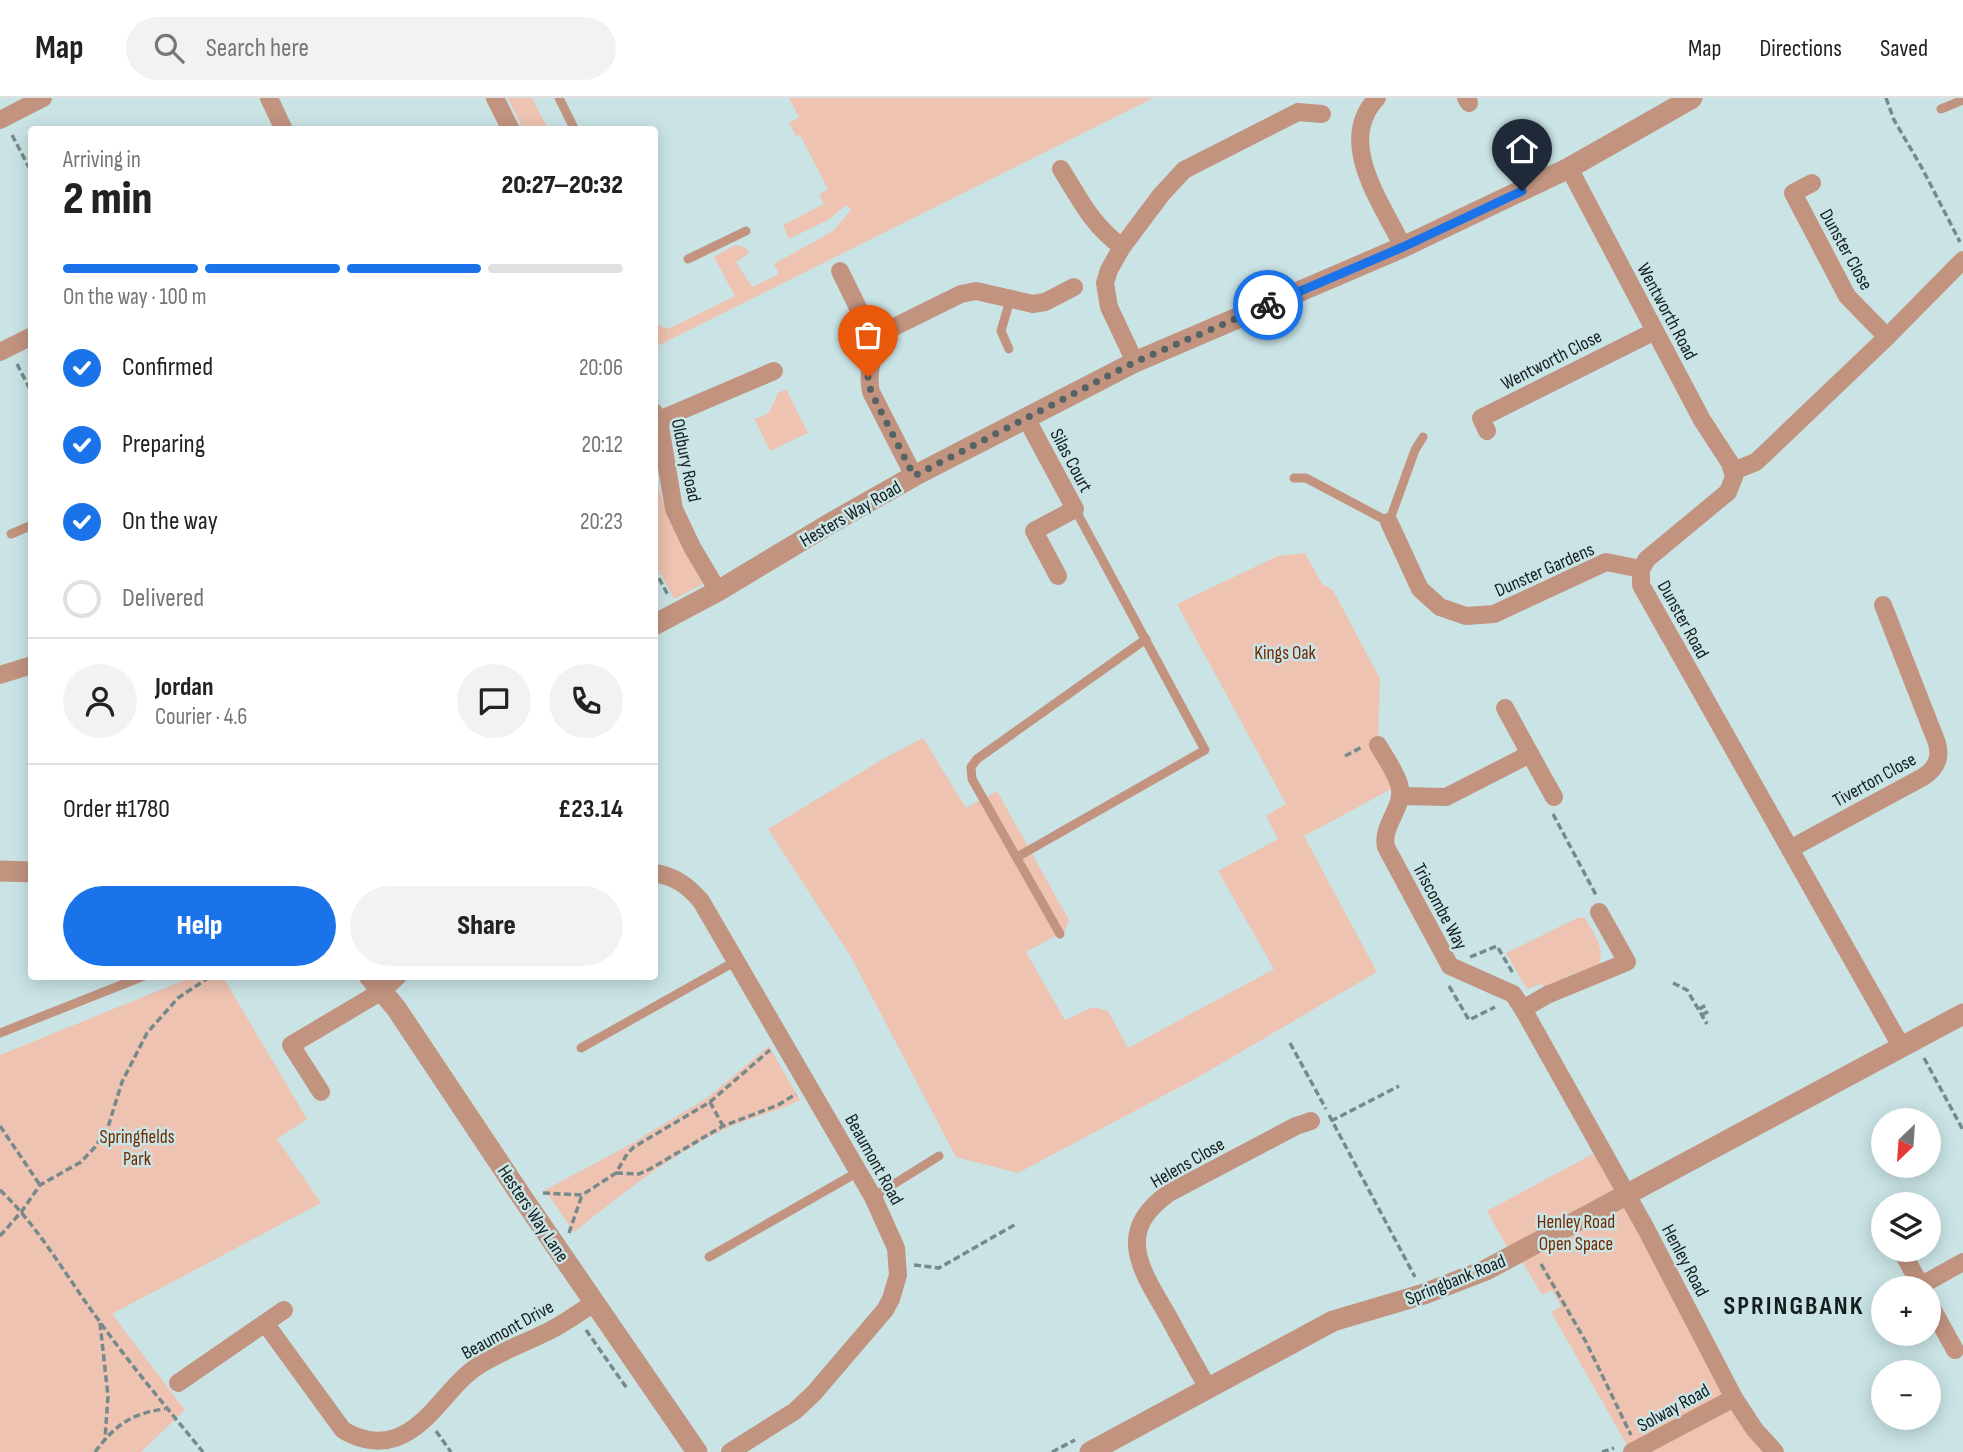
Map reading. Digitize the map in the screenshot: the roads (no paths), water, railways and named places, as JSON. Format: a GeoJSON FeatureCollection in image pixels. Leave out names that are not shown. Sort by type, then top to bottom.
{"type":"FeatureCollection","features":[{"type":"Feature","properties":{"kind":"street"},"geometry":{"type":"LineString","coordinates":[[2,119],[43,98]]}},
{"type":"Feature","properties":{"kind":"street"},"geometry":{"type":"LineString","coordinates":[[269,98],[282,126]]}},
{"type":"Feature","properties":{"kind":"street"},"geometry":{"type":"LineString","coordinates":[[495,98],[509,126]]}},
{"type":"Feature","properties":{"kind":"street"},"geometry":{"type":"LineString","coordinates":[[1377,98],[1369,106],[1360,124],[1360,157],[1403,247]]}},
{"type":"Feature","properties":{"kind":"street","name":"Hesters Way Road"},"geometry":{"type":"LineString","coordinates":[[658,623],[718,591],[914,476],[1135,362],[1403,247],[1569,168],[1668,104],[1692,98]]}},
{"type":"Feature","properties":{"kind":"street"},"geometry":{"type":"LineString","coordinates":[[1135,362],[1105,294],[1105,283],[1108,270],[1122,247],[1161,195],[1184,170],[1298,112],[1322,114]]}},
{"type":"Feature","properties":{"kind":"street","name":"Wentworth Road"},"geometry":{"type":"LineString","coordinates":[[1569,168],[1706,426],[1733,471]]}},
{"type":"Feature","properties":{"kind":"street"},"geometry":{"type":"LineString","coordinates":[[1061,169],[1093,222],[1122,247]]}},
{"type":"Feature","properties":{"kind":"street","name":"Dunster Close"},"geometry":{"type":"LineString","coordinates":[[1812,183],[1793,193],[1847,296],[1886,337]]}},
{"type":"Feature","properties":{"kind":"street"},"geometry":{"type":"LineString","coordinates":[[1733,471],[1756,462],[1963,260]]}},
{"type":"Feature","properties":{"kind":"street"},"geometry":{"type":"LineString","coordinates":[[840,271],[868,328],[880,340]]}},
{"type":"Feature","properties":{"kind":"street"},"geometry":{"type":"LineString","coordinates":[[914,476],[871,392],[868,377],[880,340],[888,330],[961,294],[976,291],[1033,304],[1045,302],[1073,287]]}},
{"type":"Feature","properties":{"kind":"street","name":"Wentworth Close"},"geometry":{"type":"LineString","coordinates":[[1488,432],[1480,418],[1655,331]]}},
{"type":"Feature","properties":{"kind":"street"},"geometry":{"type":"LineString","coordinates":[[4,350],[28,339]]}},
{"type":"Feature","properties":{"kind":"street"},"geometry":{"type":"LineString","coordinates":[[658,416],[775,371]]}},
{"type":"Feature","properties":{"kind":"street","name":"Silas Court"},"geometry":{"type":"LineString","coordinates":[[1026,418],[1075,509],[1034,531],[1058,576]]}},
{"type":"Feature","properties":{"kind":"street","name":"Oldbury Road"},"geometry":{"type":"LineString","coordinates":[[658,421],[674,509],[692,547],[718,591]]}},
{"type":"Feature","properties":{"kind":"street","name":"Dunster Road"},"geometry":{"type":"LineString","coordinates":[[1733,471],[1733,484],[1728,492],[1647,559],[1641,569],[1641,585],[1901,1046]]}},
{"type":"Feature","properties":{"kind":"street","name":"Dunster Gardens"},"geometry":{"type":"LineString","coordinates":[[1389,522],[1420,589],[1440,607],[1466,616],[1494,614],[1606,562],[1641,569]]}},
{"type":"Feature","properties":{"kind":"street","name":"Tiverton Close"},"geometry":{"type":"LineString","coordinates":[[1790,849],[1923,778],[1934,769],[1937,762],[1937,743],[1883,605]]}},
{"type":"Feature","properties":{"kind":"street"},"geometry":{"type":"LineString","coordinates":[[0,675],[28,666]]}},
{"type":"Feature","properties":{"kind":"street"},"geometry":{"type":"LineString","coordinates":[[1506,708],[1552,802]]}},
{"type":"Feature","properties":{"kind":"street"},"geometry":{"type":"LineString","coordinates":[[1373,744],[1399,785],[1400,796],[1446,797],[1530,754]]}},
{"type":"Feature","properties":{"kind":"street","name":"Triscombe Way"},"geometry":{"type":"LineString","coordinates":[[1400,796],[1385,834],[1386,847],[1450,966],[1513,994],[1625,1194]]}},
{"type":"Feature","properties":{"kind":"street"},"geometry":{"type":"LineString","coordinates":[[0,871],[28,872]]}},
{"type":"Feature","properties":{"kind":"street","name":"Beaumont Road"},"geometry":{"type":"LineString","coordinates":[[658,874],[673,878],[688,887],[701,901],[873,1197],[892,1233],[899,1263],[895,1287],[885,1310],[814,1393],[795,1411],[730,1452]]}},
{"type":"Feature","properties":{"kind":"street"},"geometry":{"type":"LineString","coordinates":[[1523,1009],[1547,995],[1627,962],[1598,903]]}},
{"type":"Feature","properties":{"kind":"street"},"geometry":{"type":"LineString","coordinates":[[321,1092],[291,1045],[383,981]]}},
{"type":"Feature","properties":{"kind":"street","name":"Hesters Way Lane"},"geometry":{"type":"LineString","coordinates":[[383,981],[404,1019],[522,1197],[697,1452]]}},
{"type":"Feature","properties":{"kind":"street","name":"Springbank Road"},"geometry":{"type":"LineString","coordinates":[[1090,1452],[1333,1321],[1424,1294],[1486,1270],[1963,1014]]}},
{"type":"Feature","properties":{"kind":"street","name":"Helens Close"},"geometry":{"type":"LineString","coordinates":[[1208,1388],[1140,1267],[1137,1241],[1140,1228],[1151,1208],[1169,1193],[1296,1125],[1311,1121]]}},
{"type":"Feature","properties":{"kind":"street","name":"Henley Road"},"geometry":{"type":"LineString","coordinates":[[1625,1194],[1734,1398],[1755,1430],[1775,1452]]}},
{"type":"Feature","properties":{"kind":"street"},"geometry":{"type":"LineString","coordinates":[[1941,1279],[1963,1262]]}},
{"type":"Feature","properties":{"kind":"street","name":"Beaumont Drive"},"geometry":{"type":"LineString","coordinates":[[265,1323],[343,1430],[357,1438],[394,1439],[427,1417],[459,1382],[481,1363],[553,1329],[595,1302]]}},
{"type":"Feature","properties":{"kind":"street"},"geometry":{"type":"LineString","coordinates":[[178,1383],[284,1310]]}},
{"type":"Feature","properties":{"kind":"street"},"geometry":{"type":"LineString","coordinates":[[1941,1324],[1955,1350]]}},
{"type":"Feature","properties":{"kind":"street","name":"Solway Road"},"geometry":{"type":"LineString","coordinates":[[1633,1446],[1734,1398]]}},
{"type":"Feature","properties":{"kind":"lane"},"geometry":{"type":"LineString","coordinates":[[559,98],[573,126]]}},
{"type":"Feature","properties":{"kind":"lane"},"geometry":{"type":"LineString","coordinates":[[1941,109],[1963,100]]}},
{"type":"Feature","properties":{"kind":"lane"},"geometry":{"type":"LineString","coordinates":[[688,259],[746,231]]}},
{"type":"Feature","properties":{"kind":"lane"},"geometry":{"type":"LineString","coordinates":[[1009,349],[1001,331],[1010,300]]}},
{"type":"Feature","properties":{"kind":"lane"},"geometry":{"type":"LineString","coordinates":[[1294,478],[1306,478],[1389,522],[1415,450],[1423,437]]}},
{"type":"Feature","properties":{"kind":"lane"},"geometry":{"type":"LineString","coordinates":[[1017,857],[1205,750],[1075,509]]}},
{"type":"Feature","properties":{"kind":"lane"},"geometry":{"type":"LineString","coordinates":[[11,534],[28,527]]}},
{"type":"Feature","properties":{"kind":"lane"},"geometry":{"type":"LineString","coordinates":[[1060,934],[972,779],[971,767],[977,759],[1146,639]]}},
{"type":"Feature","properties":{"kind":"lane"},"geometry":{"type":"LineString","coordinates":[[581,1048],[736,961]]}},
{"type":"Feature","properties":{"kind":"lane"},"geometry":{"type":"LineString","coordinates":[[0,1033],[134,980]]}},
{"type":"Feature","properties":{"kind":"lane"},"geometry":{"type":"LineString","coordinates":[[873,1197],[939,1156]]}},
{"type":"Feature","properties":{"kind":"lane"},"geometry":{"type":"LineString","coordinates":[[709,1257],[858,1171]]}},
{"type":"Feature","properties":{"kind":"district","name":"SPRINGBANK"},"geometry":{"type":"Point","coordinates":[1794,1305]}},
{"type":"Feature","properties":{"kind":"park label","name":"Kings Oak"},"geometry":{"type":"Point","coordinates":[1285,652]}},
{"type":"Feature","properties":{"kind":"park label","name":"Springfields Park"},"geometry":{"type":"Point","coordinates":[137,1147]}},
{"type":"Feature","properties":{"kind":"park label","name":"Henley Road Open Space"},"geometry":{"type":"Point","coordinates":[1576,1232]}}]}
